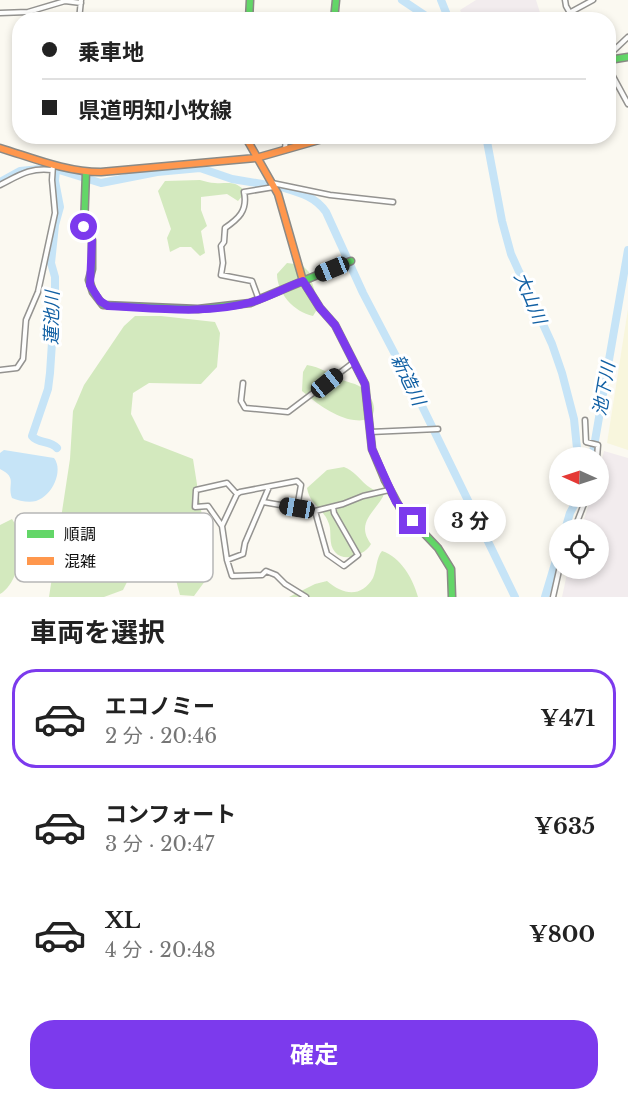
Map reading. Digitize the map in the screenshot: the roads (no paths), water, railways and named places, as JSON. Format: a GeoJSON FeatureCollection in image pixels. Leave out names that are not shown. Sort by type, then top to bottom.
{"type":"FeatureCollection","features":[{"type":"Feature","properties":{"kind":"main road"},"geometry":{"type":"LineString","coordinates":[[249,144],[273,185],[291,231],[303,281],[320,308],[335,325],[365,384],[372,449],[389,490],[400,508],[438,548],[451,569],[452,597]]}},
{"type":"Feature","properties":{"kind":"main road"},"geometry":{"type":"LineString","coordinates":[[0,148],[53,168],[86,172],[256,158],[303,144]]}},
{"type":"Feature","properties":{"kind":"main road"},"geometry":{"type":"LineString","coordinates":[[86,172],[84,227],[92,240],[92,269],[89,280],[93,292],[104,305],[198,309],[243,304],[259,300],[348,263]]}},
{"type":"Feature","properties":{"kind":"street"},"geometry":{"type":"LineString","coordinates":[[571,12],[593,0]]}},
{"type":"Feature","properties":{"kind":"street"},"geometry":{"type":"LineString","coordinates":[[28,12],[61,2],[81,1]]}},
{"type":"Feature","properties":{"kind":"street"},"geometry":{"type":"LineString","coordinates":[[616,50],[628,37]]}},
{"type":"Feature","properties":{"kind":"street"},"geometry":{"type":"LineString","coordinates":[[616,82],[628,104]]}},
{"type":"Feature","properties":{"kind":"street"},"geometry":{"type":"LineString","coordinates":[[285,144],[285,150]]}},
{"type":"Feature","properties":{"kind":"street"},"geometry":{"type":"LineString","coordinates":[[0,185],[21,173],[53,168],[55,213],[38,292],[26,320],[23,359],[16,368],[0,370]]}},
{"type":"Feature","properties":{"kind":"street"},"geometry":{"type":"LineString","coordinates":[[259,300],[252,281],[221,275],[223,263],[220,246],[224,242],[225,228],[240,218],[246,201],[244,192],[273,185],[330,195],[393,202]]}},
{"type":"Feature","properties":{"kind":"street"},"geometry":{"type":"LineString","coordinates":[[243,383],[241,401],[245,408],[288,412],[354,362]]}},
{"type":"Feature","properties":{"kind":"street"},"geometry":{"type":"LineString","coordinates":[[585,420],[586,442],[598,445],[598,447]]}},
{"type":"Feature","properties":{"kind":"street"},"geometry":{"type":"LineString","coordinates":[[370,432],[438,429]]}},
{"type":"Feature","properties":{"kind":"street"},"geometry":{"type":"LineString","coordinates":[[237,494],[297,481],[301,485],[297,508]]}},
{"type":"Feature","properties":{"kind":"street"},"geometry":{"type":"LineString","coordinates":[[213,513],[208,506],[195,507],[196,490],[227,483],[237,494]]}},
{"type":"Feature","properties":{"kind":"street"},"geometry":{"type":"LineString","coordinates":[[227,560],[243,554],[245,543],[270,487]]}},
{"type":"Feature","properties":{"kind":"street"},"geometry":{"type":"LineString","coordinates":[[263,502],[315,511],[389,490]]}},
{"type":"Feature","properties":{"kind":"street"},"geometry":{"type":"LineString","coordinates":[[222,526],[237,494]]}},
{"type":"Feature","properties":{"kind":"street"},"geometry":{"type":"LineString","coordinates":[[315,511],[327,554],[344,566],[358,555],[334,513],[333,507]]}},
{"type":"Feature","properties":{"kind":"street"},"geometry":{"type":"LineString","coordinates":[[213,513],[222,526],[232,576],[262,575],[266,571],[276,575],[285,584],[306,597]]}},
{"type":"Feature","properties":{"kind":"street"},"geometry":{"type":"LineString","coordinates":[[553,597],[557,579]]}},
{"type":"Feature","properties":{"kind":"water"},"geometry":{"type":"Polygon","coordinates":[[[4,450],[54,458],[57,463],[57,476],[47,494],[33,502],[12,498],[9,475],[0,469],[0,453],[4,450]]]}},
{"type":"Feature","properties":{"kind":"waterway"},"geometry":{"type":"LineString","coordinates":[[402,0],[420,12]]}},
{"type":"Feature","properties":{"kind":"waterway","name":"大山川"},"geometry":{"type":"LineString","coordinates":[[441,0],[446,12]]}},
{"type":"Feature","properties":{"kind":"waterway","name":"大山川"},"geometry":{"type":"LineString","coordinates":[[488,144],[502,221],[511,254],[552,344],[562,373],[574,419],[577,447]]}},
{"type":"Feature","properties":{"kind":"waterway","name":"新造川"},"geometry":{"type":"LineString","coordinates":[[0,182],[20,171],[49,168]]}},
{"type":"Feature","properties":{"kind":"waterway","name":"新造川"},"geometry":{"type":"LineString","coordinates":[[56,169],[101,183],[157,172],[200,168],[232,179],[268,185]]}},
{"type":"Feature","properties":{"kind":"waterway","name":"蓮池川"},"geometry":{"type":"LineString","coordinates":[[56,169],[55,181],[60,207],[55,225],[51,263],[55,277],[55,297],[50,373],[48,389],[32,436],[57,448]]}},
{"type":"Feature","properties":{"kind":"waterway","name":"新造川"},"geometry":{"type":"LineString","coordinates":[[278,186],[311,198],[326,212],[363,293],[422,406],[515,597]]}},
{"type":"Feature","properties":{"kind":"waterway","name":"池下川"},"geometry":{"type":"LineString","coordinates":[[594,447],[628,250]]}},
{"type":"Feature","properties":{"kind":"waterway","name":"大山川"},"geometry":{"type":"LineString","coordinates":[[568,519],[573,507]]}},
{"type":"Feature","properties":{"kind":"waterway","name":"大山川"},"geometry":{"type":"LineString","coordinates":[[545,597],[550,579]]}}]}
